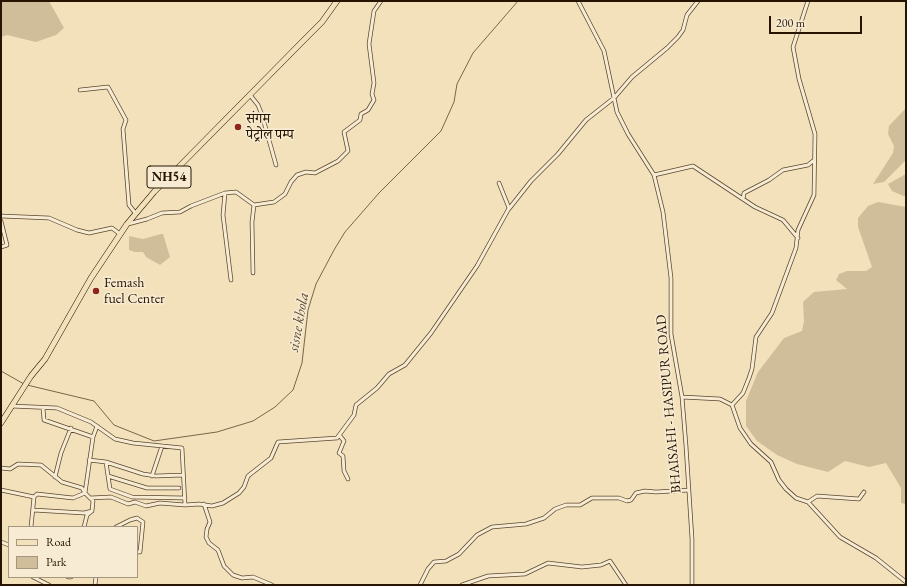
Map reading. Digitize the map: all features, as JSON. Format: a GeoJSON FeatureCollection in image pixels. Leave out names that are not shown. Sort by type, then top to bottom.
{"type":"FeatureCollection","features":[{"type":"Feature","properties":{"kind":"main road","name":"NH54"},"geometry":{"type":"LineString","coordinates":[[1,424],[11,406],[45,359],[91,278],[127,224],[154,192],[322,22],[337,1]]}},
{"type":"Feature","properties":{"kind":"street"},"geometry":{"type":"LineString","coordinates":[[127,224],[147,219],[162,213],[180,212],[191,206],[225,193],[236,192],[254,204],[274,202],[285,194],[291,182],[297,175],[306,172],[315,173],[338,161],[348,151],[344,132],[360,120],[361,114],[368,110],[374,100],[372,94],[374,83],[369,44],[374,11],[381,1]]}},
{"type":"Feature","properties":{"kind":"street","name":"BHAISAHI - HASIPUR ROAD"},"geometry":{"type":"LineString","coordinates":[[578,1],[604,50],[610,70],[614,98],[622,122],[654,174],[667,240],[671,278],[671,334],[682,397],[692,545],[692,585]]}},
{"type":"Feature","properties":{"kind":"street"},"geometry":{"type":"LineString","coordinates":[[340,436],[343,427],[354,414],[356,405],[377,388],[389,374],[405,365],[431,333],[477,266],[508,210],[531,181],[558,154],[586,120],[614,98],[632,77],[678,37],[683,30],[688,14],[698,1]]}},
{"type":"Feature","properties":{"kind":"street"},"geometry":{"type":"LineString","coordinates":[[732,405],[742,393],[749,378],[752,369],[756,337],[772,313],[798,238],[798,230],[814,195],[813,161],[815,134],[799,79],[793,47],[808,1]]}},
{"type":"Feature","properties":{"kind":"street"},"geometry":{"type":"LineString","coordinates":[[80,90],[108,87],[126,120],[123,129],[129,205],[136,214]]}},
{"type":"Feature","properties":{"kind":"street"},"geometry":{"type":"LineString","coordinates":[[250,95],[258,105],[262,115],[276,165]]}},
{"type":"Feature","properties":{"kind":"street"},"geometry":{"type":"LineString","coordinates":[[743,199],[744,193],[769,180],[783,170],[808,165],[813,161]]}},
{"type":"Feature","properties":{"kind":"street"},"geometry":{"type":"LineString","coordinates":[[654,174],[693,166],[743,199],[783,220],[798,238]]}},
{"type":"Feature","properties":{"kind":"street"},"geometry":{"type":"LineString","coordinates":[[499,183],[508,210]]}},
{"type":"Feature","properties":{"kind":"street"},"geometry":{"type":"LineString","coordinates":[[225,193],[223,215],[231,280]]}},
{"type":"Feature","properties":{"kind":"street"},"geometry":{"type":"LineString","coordinates":[[253,273],[252,222],[254,204]]}},
{"type":"Feature","properties":{"kind":"street"},"geometry":{"type":"LineString","coordinates":[[1,216],[49,218],[77,230],[89,232],[112,228],[120,234]]}},
{"type":"Feature","properties":{"kind":"street"},"geometry":{"type":"LineString","coordinates":[[1,221],[7,245],[1,247]]}},
{"type":"Feature","properties":{"kind":"street"},"geometry":{"type":"LineString","coordinates":[[682,397],[720,399],[732,405],[740,428],[751,444],[771,462],[778,480],[796,498],[808,502],[840,537],[876,558],[906,582]]}},
{"type":"Feature","properties":{"kind":"street"},"geometry":{"type":"LineString","coordinates":[[11,406],[57,408],[78,415],[115,439],[123,442],[182,448],[185,505]]}},
{"type":"Feature","properties":{"kind":"street"},"geometry":{"type":"LineString","coordinates":[[43,408],[44,420],[71,428],[93,437]]}},
{"type":"Feature","properties":{"kind":"street"},"geometry":{"type":"LineString","coordinates":[[85,493],[93,437],[97,426]]}},
{"type":"Feature","properties":{"kind":"street"},"geometry":{"type":"LineString","coordinates":[[55,477],[61,453],[71,428]]}},
{"type":"Feature","properties":{"kind":"street"},"geometry":{"type":"LineString","coordinates":[[340,436],[344,441],[338,453],[343,456],[344,471],[348,479]]}},
{"type":"Feature","properties":{"kind":"street"},"geometry":{"type":"LineString","coordinates":[[90,498],[111,498],[128,504],[135,502],[146,506],[160,503],[218,505],[239,493],[244,487],[248,476],[271,458],[278,442],[332,439],[340,436]]}},
{"type":"Feature","properties":{"kind":"street"},"geometry":{"type":"LineString","coordinates":[[152,476],[162,446]]}},
{"type":"Feature","properties":{"kind":"street"},"geometry":{"type":"LineString","coordinates":[[89,460],[106,462],[152,476],[183,475]]}},
{"type":"Feature","properties":{"kind":"street"},"geometry":{"type":"LineString","coordinates":[[106,462],[110,489],[132,497],[185,498]]}},
{"type":"Feature","properties":{"kind":"street"},"geometry":{"type":"LineString","coordinates":[[1,468],[10,468],[18,464],[41,465],[62,482],[82,488],[93,501],[92,511],[87,515],[84,526]]}},
{"type":"Feature","properties":{"kind":"street"},"geometry":{"type":"LineString","coordinates":[[108,476],[147,488],[179,488]]}},
{"type":"Feature","properties":{"kind":"street"},"geometry":{"type":"LineString","coordinates":[[1,490],[34,497],[37,494],[73,498],[85,493]]}},
{"type":"Feature","properties":{"kind":"street"},"geometry":{"type":"LineString","coordinates":[[420,585],[428,569],[434,562],[446,561],[459,554],[477,535],[492,528],[526,524],[544,518],[555,509],[566,505],[580,505],[592,498],[619,498],[627,501],[632,500],[636,493],[645,491],[656,492],[688,490]]}},
{"type":"Feature","properties":{"kind":"street"},"geometry":{"type":"LineString","coordinates":[[808,502],[817,496],[859,499],[864,492]]}},
{"type":"Feature","properties":{"kind":"street"},"geometry":{"type":"LineString","coordinates":[[31,526],[34,497]]}},
{"type":"Feature","properties":{"kind":"street"},"geometry":{"type":"LineString","coordinates":[[204,504],[210,522],[207,529],[208,543],[218,550],[224,566],[233,575],[242,578],[253,577],[272,585]]}},
{"type":"Feature","properties":{"kind":"street"},"geometry":{"type":"LineString","coordinates":[[33,510],[84,513],[92,511]]}},
{"type":"Feature","properties":{"kind":"street"},"geometry":{"type":"LineString","coordinates":[[118,526],[137,518],[143,522],[140,552],[138,552]]}},
{"type":"Feature","properties":{"kind":"street"},"geometry":{"type":"LineString","coordinates":[[462,585],[488,576],[525,574],[548,563],[582,567],[601,565],[610,561],[626,585]]}},
{"type":"Feature","properties":{"kind":"street"},"geometry":{"type":"LineString","coordinates":[[35,578],[49,585]]}},
{"type":"Feature","properties":{"kind":"green space"},"geometry":{"type":"Polygon","coordinates":[[[1,1],[49,1],[64,28],[56,35],[36,42],[7,35],[1,37],[1,1]]]}},
{"type":"Feature","properties":{"kind":"green space"},"geometry":{"type":"Polygon","coordinates":[[[906,108],[906,160],[884,182],[873,184],[893,153],[894,146],[888,134],[889,126],[906,108]]]}},
{"type":"Feature","properties":{"kind":"green space"},"geometry":{"type":"Polygon","coordinates":[[[906,174],[906,197],[892,191],[888,184],[906,174]]]}},
{"type":"Feature","properties":{"kind":"green space"},"geometry":{"type":"Polygon","coordinates":[[[878,202],[906,207],[906,504],[901,503],[901,488],[886,463],[869,467],[845,461],[828,472],[797,464],[777,455],[757,441],[746,426],[746,401],[758,372],[784,338],[802,331],[804,321],[803,302],[814,292],[847,289],[836,280],[839,274],[847,271],[866,271],[872,267],[858,227],[858,218],[868,206],[878,202]]]}},
{"type":"Feature","properties":{"kind":"green space"},"geometry":{"type":"Polygon","coordinates":[[[163,234],[170,257],[160,265],[146,257],[143,252],[129,250],[129,236],[143,239],[163,234]]]}},
{"type":"Feature","properties":{"kind":"waterway","name":"sisne khola"},"geometry":{"type":"LineString","coordinates":[[27,385],[94,401],[114,425],[154,441],[217,432],[253,421],[275,407],[293,390],[302,363],[308,310],[316,284],[334,250],[345,232],[379,193],[441,131],[454,102],[457,84],[473,53],[518,1]]}},
{"type":"Feature","properties":{"kind":"waterway","name":"sisne khola"},"geometry":{"type":"LineString","coordinates":[[1,371],[24,384]]}},
{"type":"Feature","properties":{"kind":"place","name":"संगम पेट्रोल पम्प"},"geometry":{"type":"Point","coordinates":[238,127]}},
{"type":"Feature","properties":{"kind":"place","name":"Femash fuel Center"},"geometry":{"type":"Point","coordinates":[96,291]}}]}
